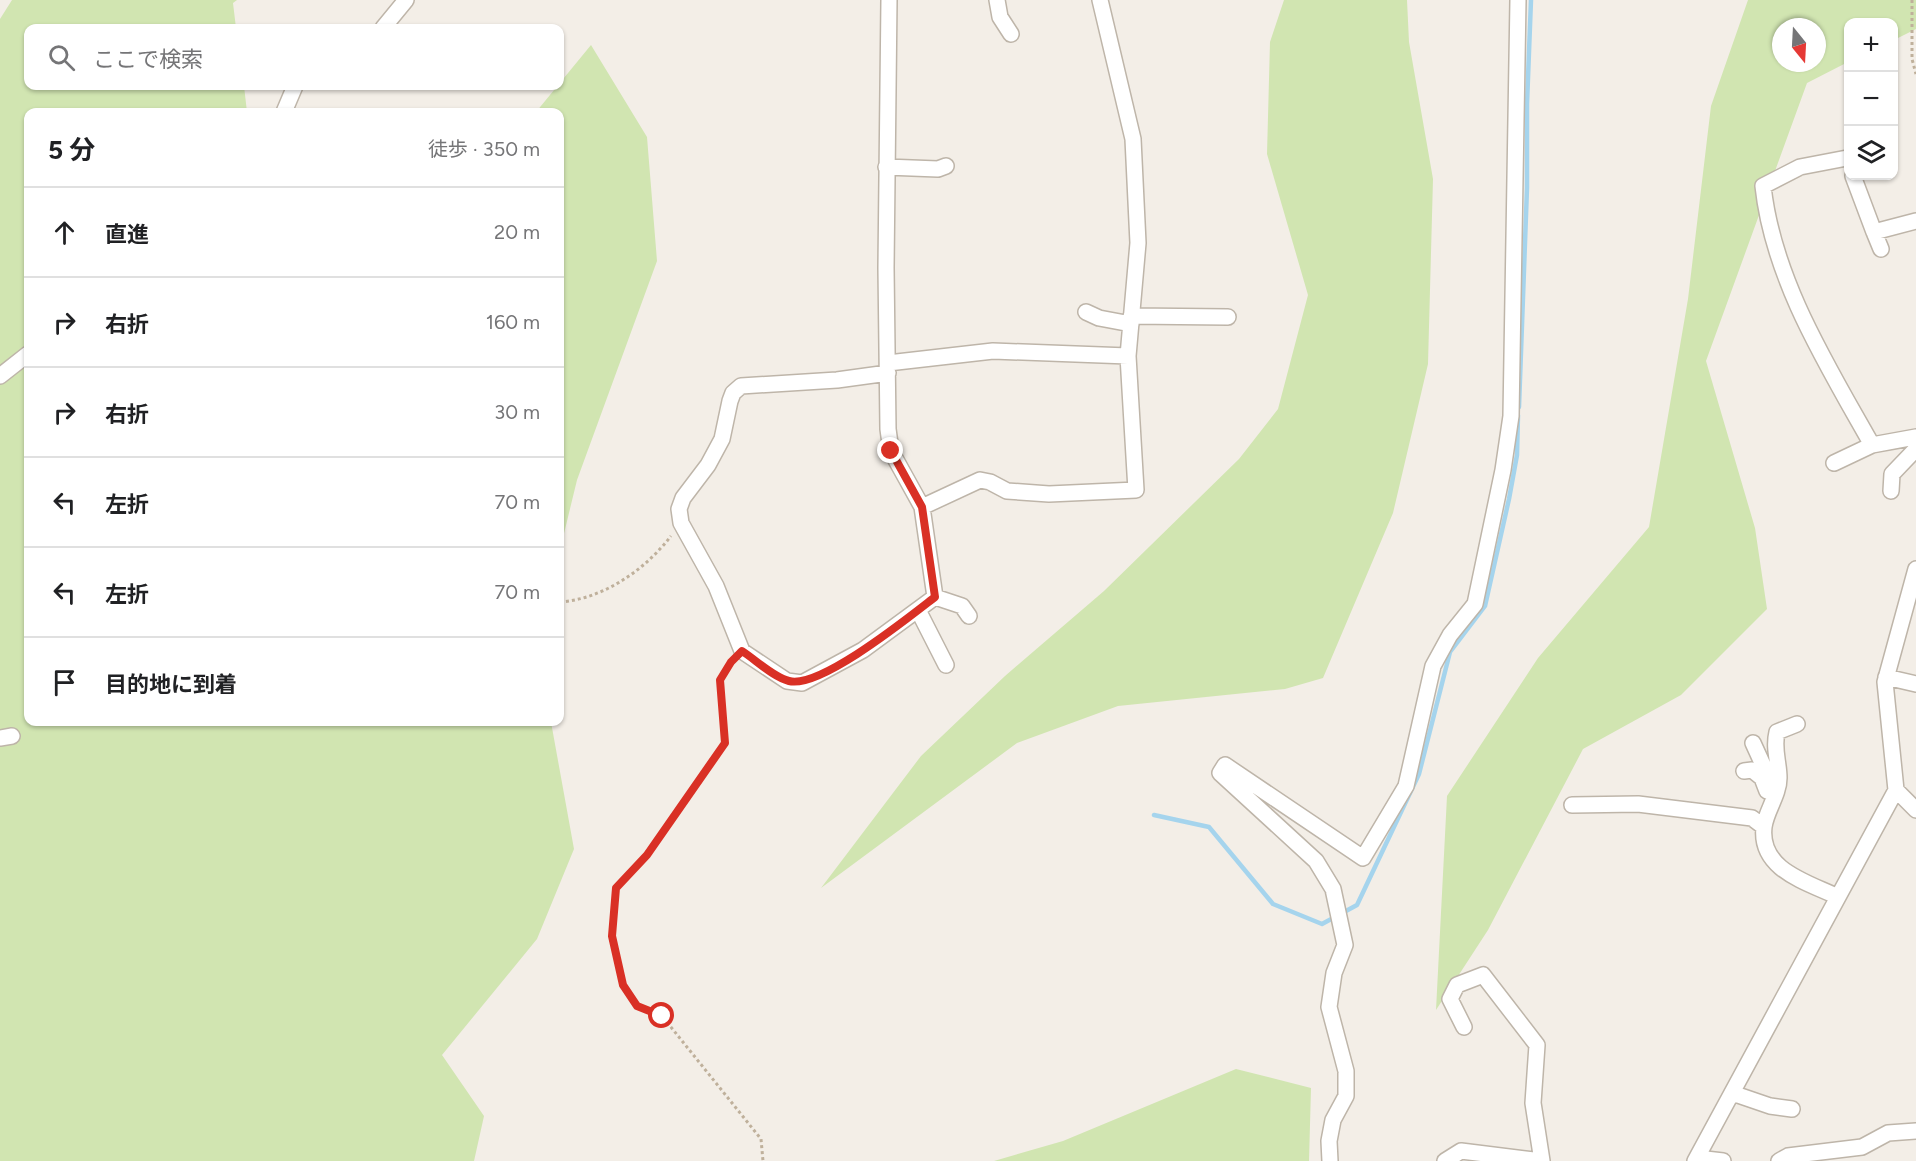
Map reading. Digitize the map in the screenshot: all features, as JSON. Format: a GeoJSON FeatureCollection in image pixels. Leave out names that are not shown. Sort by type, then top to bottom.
{"type":"FeatureCollection","features":[{"type":"Feature","properties":{"kind":"street"},"geometry":{"type":"LineString","coordinates":[[386,24],[406,0]]}},
{"type":"Feature","properties":{"kind":"street"},"geometry":{"type":"LineString","coordinates":[[889,0],[886,167],[888,429],[891,451],[922,507],[935,597]]}},
{"type":"Feature","properties":{"kind":"street"},"geometry":{"type":"LineString","coordinates":[[997,0],[1000,17],[1011,34]]}},
{"type":"Feature","properties":{"kind":"street"},"geometry":{"type":"LineString","coordinates":[[922,507],[980,480],[990,482],[1006,491],[1049,494],[1136,490],[1128,356],[1138,243],[1133,139],[1100,0]]}},
{"type":"Feature","properties":{"kind":"street"},"geometry":{"type":"LineString","coordinates":[[1330,1161],[1329,1140],[1333,1120],[1346,1096],[1346,1071],[1329,1007],[1334,973],[1345,945],[1333,889],[1316,861],[1220,773],[1225,765],[1363,858],[1406,786],[1433,666],[1450,635],[1475,604],[1503,470],[1511,416],[1518,0]]}},
{"type":"Feature","properties":{"kind":"street"},"geometry":{"type":"LineString","coordinates":[[286,108],[293,90]]}},
{"type":"Feature","properties":{"kind":"street"},"geometry":{"type":"LineString","coordinates":[[1844,159],[1800,167],[1763,186],[1767,221],[1810,337],[1872,445]]}},
{"type":"Feature","properties":{"kind":"street"},"geometry":{"type":"LineString","coordinates":[[886,167],[938,169],[946,166]]}},
{"type":"Feature","properties":{"kind":"street"},"geometry":{"type":"LineString","coordinates":[[1854,180],[1881,249]]}},
{"type":"Feature","properties":{"kind":"street"},"geometry":{"type":"LineString","coordinates":[[1874,232],[1916,221]]}},
{"type":"Feature","properties":{"kind":"street"},"geometry":{"type":"LineString","coordinates":[[1086,312],[1099,318],[1131,320],[1228,317]]}},
{"type":"Feature","properties":{"kind":"street"},"geometry":{"type":"LineString","coordinates":[[935,597],[863,651],[802,682],[787,681],[742,651],[716,586],[681,523],[679,509],[683,498],[708,465],[722,439],[733,393],[741,386],[837,380],[888,368],[993,351],[1128,356]]}},
{"type":"Feature","properties":{"kind":"street"},"geometry":{"type":"LineString","coordinates":[[0,376],[24,357]]}},
{"type":"Feature","properties":{"kind":"street"},"geometry":{"type":"LineString","coordinates":[[1834,463],[1872,445],[1916,437]]}},
{"type":"Feature","properties":{"kind":"street"},"geometry":{"type":"LineString","coordinates":[[1891,491],[1892,474],[1916,449]]}},
{"type":"Feature","properties":{"kind":"street"},"geometry":{"type":"LineString","coordinates":[[1723,1161],[1696,1159],[1896,790],[1888,733],[1886,677],[1916,569]]}},
{"type":"Feature","properties":{"kind":"street"},"geometry":{"type":"LineString","coordinates":[[935,597],[962,606],[969,615]]}},
{"type":"Feature","properties":{"kind":"street"},"geometry":{"type":"LineString","coordinates":[[918,610],[946,665]]}},
{"type":"Feature","properties":{"kind":"street"},"geometry":{"type":"LineString","coordinates":[[1886,677],[1916,684]]}},
{"type":"Feature","properties":{"kind":"street"},"geometry":{"type":"LineString","coordinates":[[1797,724],[1777,732],[1774,745],[1779,779],[1764,827],[1766,852],[1778,868],[1838,897]]}},
{"type":"Feature","properties":{"kind":"street"},"geometry":{"type":"LineString","coordinates":[[1753,742],[1764,762],[1774,797]]}},
{"type":"Feature","properties":{"kind":"street"},"geometry":{"type":"LineString","coordinates":[[1744,771],[1752,771],[1762,778],[1774,797]]}},
{"type":"Feature","properties":{"kind":"street"},"geometry":{"type":"LineString","coordinates":[[1896,790],[1916,791]]}},
{"type":"Feature","properties":{"kind":"street"},"geometry":{"type":"LineString","coordinates":[[1896,790],[1916,810]]}},
{"type":"Feature","properties":{"kind":"street"},"geometry":{"type":"LineString","coordinates":[[1572,805],[1638,804],[1752,818],[1764,827]]}},
{"type":"Feature","properties":{"kind":"street"},"geometry":{"type":"LineString","coordinates":[[1445,1161],[1461,1151],[1542,1161],[1533,1103],[1537,1045],[1483,975],[1457,985],[1450,999],[1464,1028]]}},
{"type":"Feature","properties":{"kind":"street"},"geometry":{"type":"LineString","coordinates":[[1732,1093],[1770,1106],[1792,1109]]}},
{"type":"Feature","properties":{"kind":"street"},"geometry":{"type":"LineString","coordinates":[[1779,1161],[1788,1156],[1862,1148],[1888,1133],[1916,1131]]}},
{"type":"Feature","properties":{"kind":"path"},"geometry":{"type":"LineString","coordinates":[[1912,0],[1912,59],[1916,74]]}},
{"type":"Feature","properties":{"kind":"path"},"geometry":{"type":"LineString","coordinates":[[564,603],[616,584],[656,556],[681,523]]}},
{"type":"Feature","properties":{"kind":"path"},"geometry":{"type":"LineString","coordinates":[[742,651],[731,662],[720,680],[725,743],[647,855],[616,888],[612,936],[623,985],[637,1006],[662,1016],[761,1139],[764,1161]]}},
{"type":"Feature","properties":{"kind":"green space"},"geometry":{"type":"Polygon","coordinates":[[[12,0],[237,0],[233,3],[236,24],[24,24],[24,90],[244,90],[247,108],[24,108],[24,726],[552,726],[574,849],[537,939],[442,1055],[484,1116],[474,1161],[0,1161],[0,19],[12,0]]]}},
{"type":"Feature","properties":{"kind":"green space"},"geometry":{"type":"Polygon","coordinates":[[[1284,0],[1407,0],[1409,42],[1433,179],[1428,364],[1393,513],[1323,678],[1285,689],[1118,706],[1017,743],[821,888],[921,756],[1005,676],[1104,591],[1239,459],[1278,409],[1308,295],[1267,154],[1270,42],[1284,0]]]}},
{"type":"Feature","properties":{"kind":"green space"},"geometry":{"type":"Polygon","coordinates":[[[1748,0],[1916,0],[1916,29],[1898,38],[1898,18],[1844,18],[1844,64],[1807,83],[1706,361],[1755,528],[1767,609],[1681,695],[1583,749],[1488,930],[1436,1010],[1447,796],[1538,658],[1649,527],[1688,299],[1711,106],[1748,0]]]}},
{"type":"Feature","properties":{"kind":"green space"},"geometry":{"type":"Polygon","coordinates":[[[591,45],[647,137],[657,261],[577,480],[564,534],[564,108],[539,108],[554,90],[564,90],[564,78],[591,45]]]}},
{"type":"Feature","properties":{"kind":"green space"},"geometry":{"type":"Polygon","coordinates":[[[1236,1069],[1311,1088],[1309,1161],[994,1161],[1063,1141],[1236,1069]]]}},
{"type":"Feature","properties":{"kind":"waterway"},"geometry":{"type":"LineString","coordinates":[[1519,407],[1531,0]]}},
{"type":"Feature","properties":{"kind":"waterway"},"geometry":{"type":"LineString","coordinates":[[1154,815],[1209,827],[1273,904],[1322,924],[1357,905],[1419,774],[1450,652],[1485,606],[1517,455],[1518,415]]}},
{"type":"Feature","properties":{"kind":"route"},"geometry":{"type":"LineString","coordinates":[[662,1016],[637,1006],[623,985],[612,936],[616,888],[647,855],[725,743],[720,680],[731,662],[742,651],[787,681],[802,682],[863,651],[935,597],[922,507],[891,451]]}}]}
